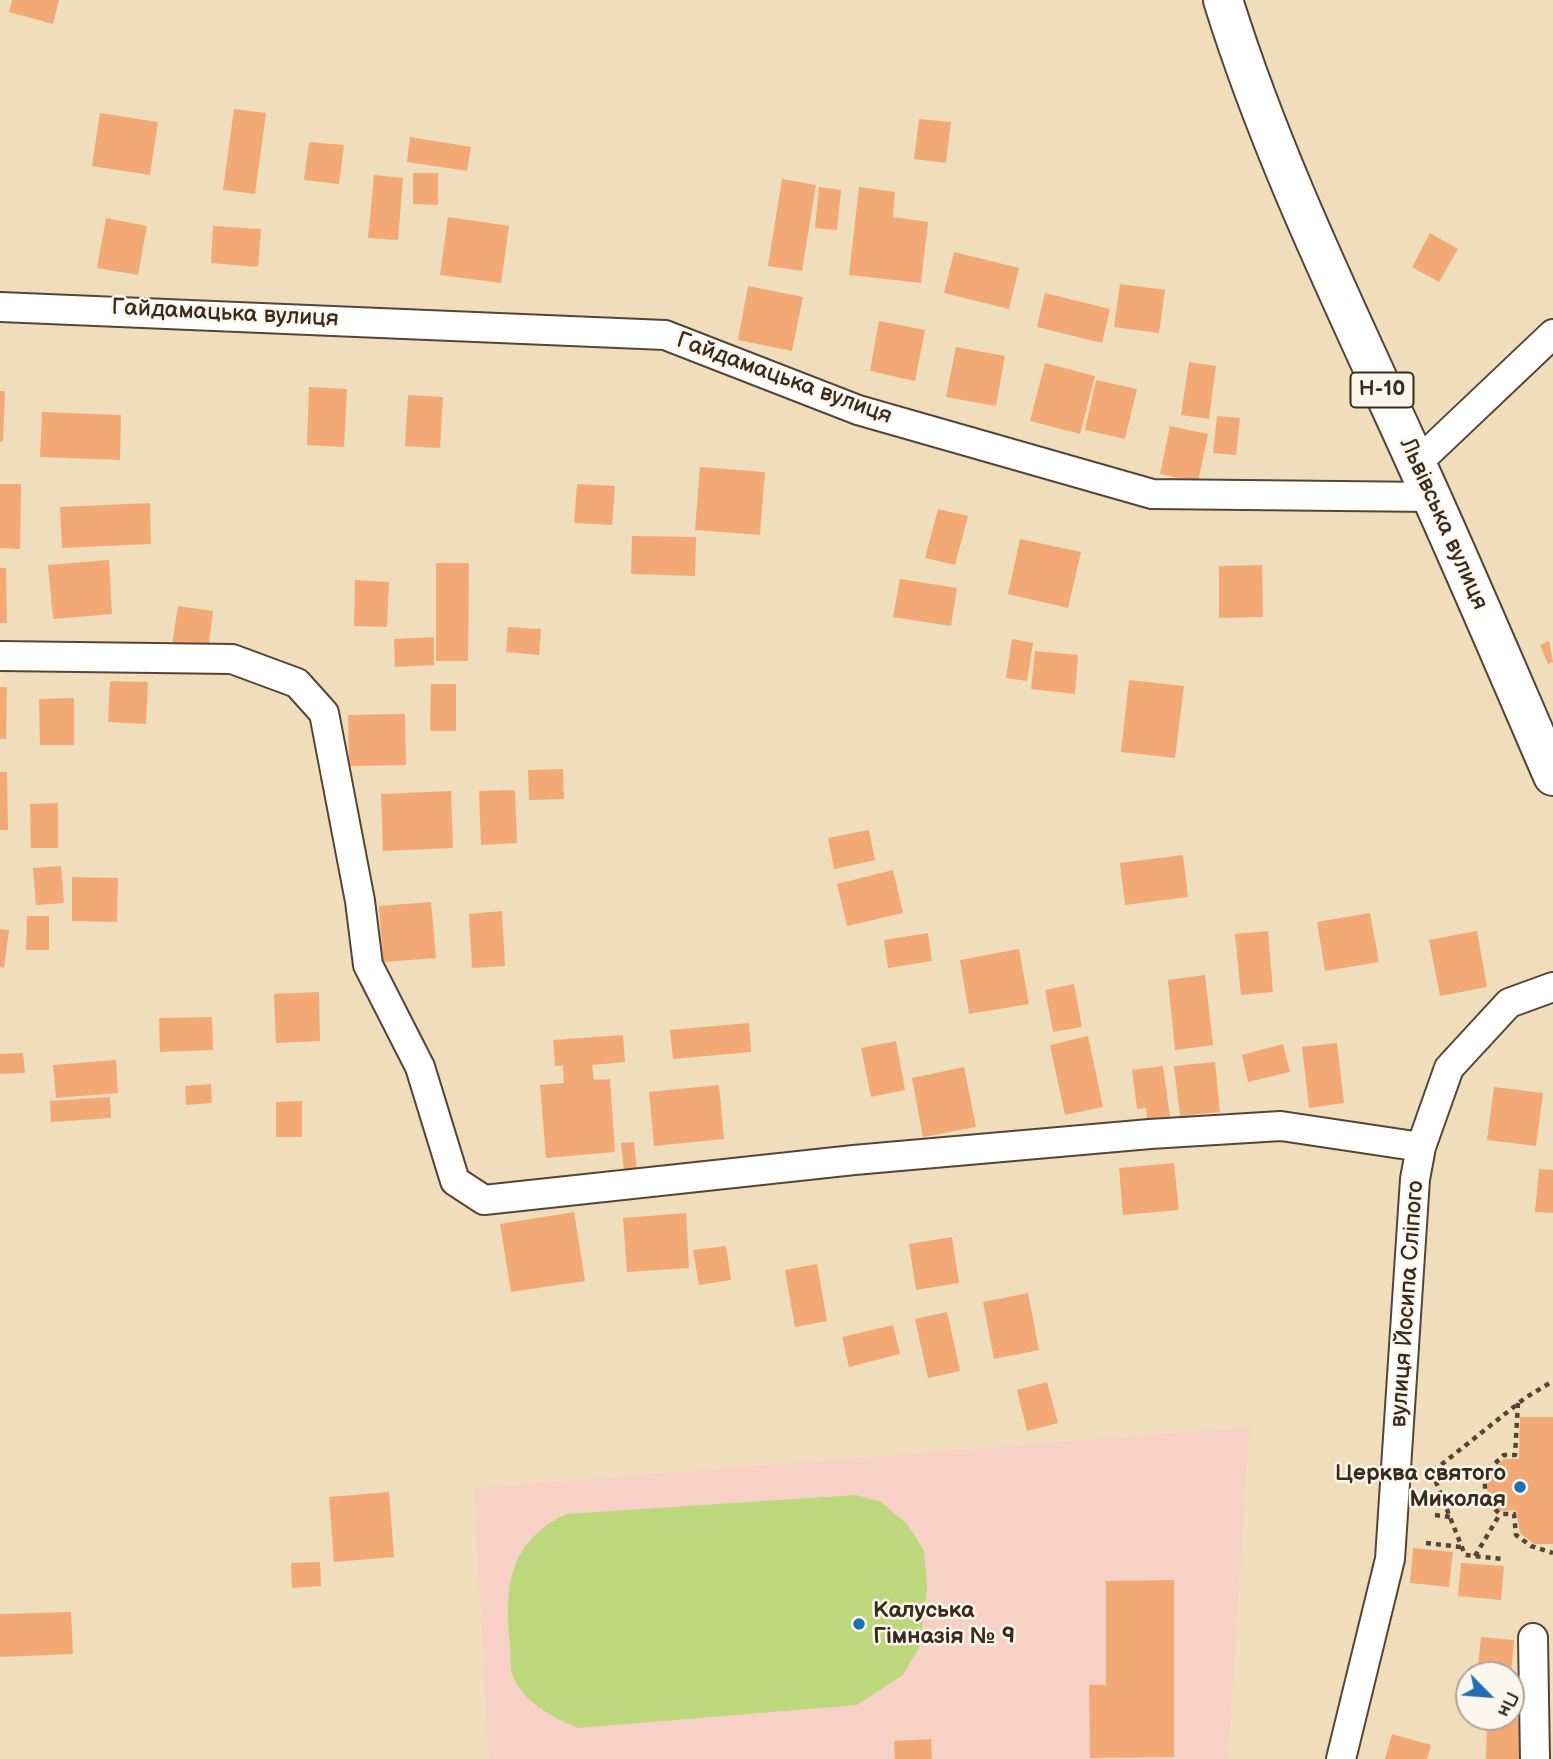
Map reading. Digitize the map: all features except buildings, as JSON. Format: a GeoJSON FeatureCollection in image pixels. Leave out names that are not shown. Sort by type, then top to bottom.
{"type":"FeatureCollection","features":[{"type":"Feature","properties":{"kind":"main road","name":"Львівська вулиця"},"geometry":{"type":"LineString","coordinates":[[1223,0],[1245,71],[1331,281],[1417,463],[1553,776]]}},
{"type":"Feature","properties":{"kind":"street","name":"Гайдамацька вулиця"},"geometry":{"type":"LineString","coordinates":[[0,307],[62,307],[665,335],[858,410],[1152,494],[1432,497]]}},
{"type":"Feature","properties":{"kind":"street"},"geometry":{"type":"LineString","coordinates":[[1417,463],[1553,334]]}},
{"type":"Feature","properties":{"kind":"street"},"geometry":{"type":"LineString","coordinates":[[0,656],[232,659],[297,683],[324,713],[360,901],[368,965],[419,1067],[455,1181],[484,1200],[854,1160],[1281,1126],[1421,1147]]}},
{"type":"Feature","properties":{"kind":"street","name":"вулиця Йосипа Сліпого"},"geometry":{"type":"LineString","coordinates":[[1342,1759],[1390,1559],[1415,1179],[1421,1147],[1449,1068],[1509,1003],[1553,987]]}},
{"type":"Feature","properties":{"kind":"street"},"geometry":{"type":"LineString","coordinates":[[1533,1638],[1535,1759]]}},
{"type":"Feature","properties":{"kind":"path"},"geometry":{"type":"LineString","coordinates":[[1503,1559],[1465,1555],[1432,1472],[1518,1403],[1553,1381]]}},
{"type":"Feature","properties":{"kind":"path"},"geometry":{"type":"LineString","coordinates":[[1518,1403],[1515,1455],[1504,1455],[1485,1474],[1485,1500],[1500,1514],[1514,1514],[1516,1535],[1531,1546],[1553,1553]]}},
{"type":"Feature","properties":{"kind":"path"},"geometry":{"type":"LineString","coordinates":[[1475,1556],[1500,1514]]}},
{"type":"Feature","properties":{"kind":"path"},"geometry":{"type":"LineString","coordinates":[[1436,1515],[1450,1517]]}},
{"type":"Feature","properties":{"kind":"path"},"geometry":{"type":"LineString","coordinates":[[1426,1543],[1461,1547]]}},
{"type":"Feature","properties":{"kind":"shaded area","name":"Калуська Гімназія № 9"},"geometry":{"type":"Polygon","coordinates":[[[1249,1427],[1228,1759],[489,1759],[474,1488],[1249,1427]]]}},
{"type":"Feature","properties":{"kind":"green space"},"geometry":{"type":"Polygon","coordinates":[[[856,1495],[881,1502],[907,1524],[924,1551],[927,1587],[920,1646],[903,1675],[857,1705],[578,1728],[550,1715],[533,1703],[514,1679],[508,1601],[515,1566],[522,1551],[533,1538],[547,1525],[566,1514],[856,1495]]]}},
{"type":"Feature","properties":{"kind":"place","name":"Церква святого Миколая"},"geometry":{"type":"Point","coordinates":[1520,1487]}},
{"type":"Feature","properties":{"kind":"place","name":"Калуська Гімназія № 9"},"geometry":{"type":"Point","coordinates":[859,1624]}}]}
